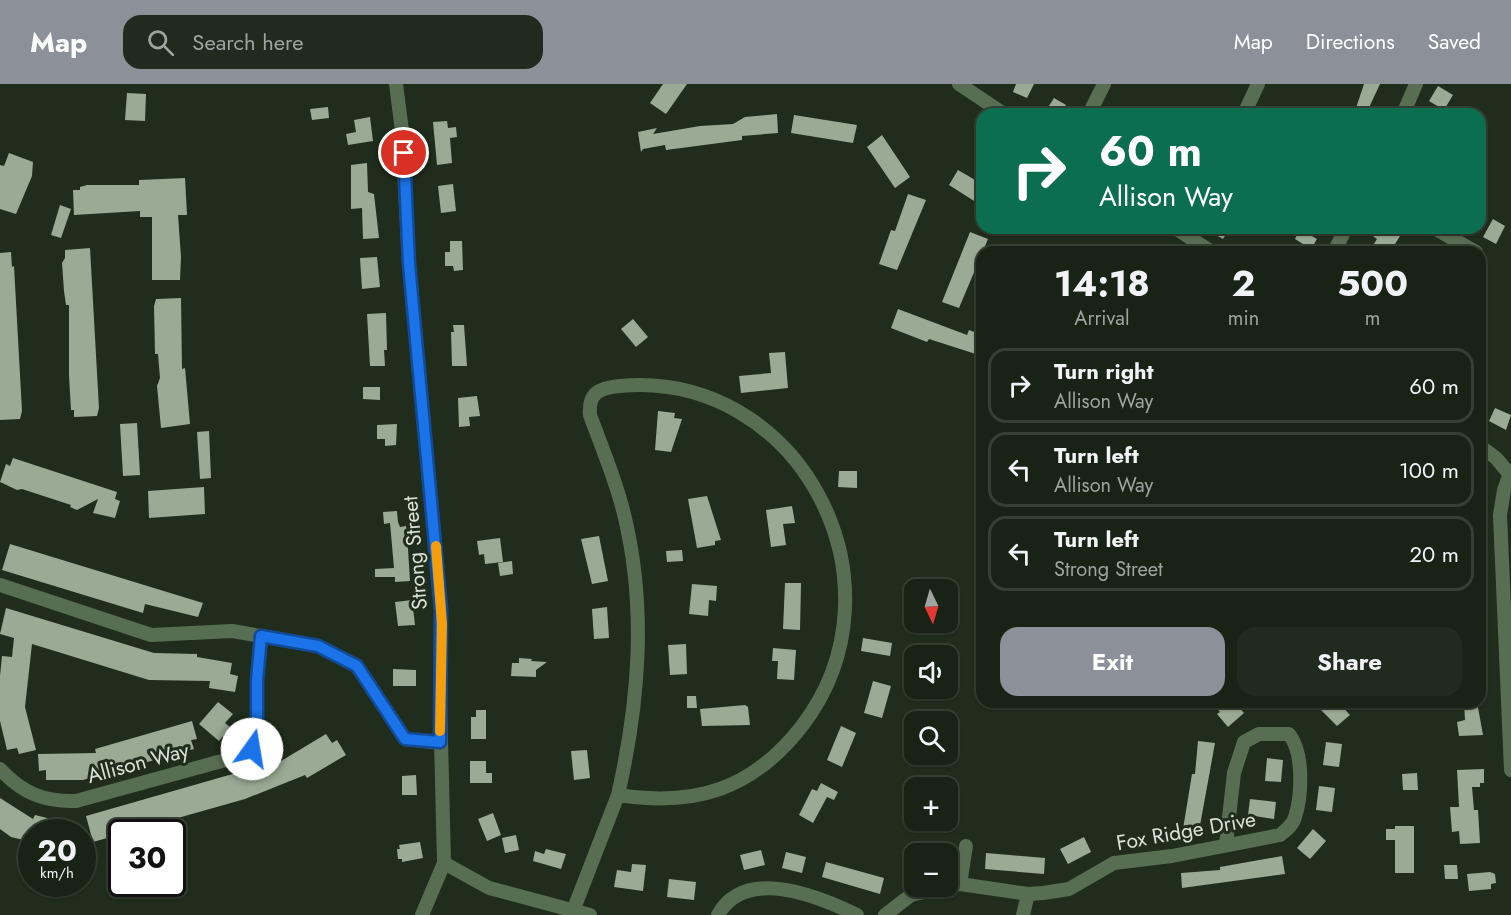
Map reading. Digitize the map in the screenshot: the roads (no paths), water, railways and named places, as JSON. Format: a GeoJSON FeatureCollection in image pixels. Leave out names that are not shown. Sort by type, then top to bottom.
{"type":"FeatureCollection","features":[{"type":"Feature","properties":{"kind":"street","name":"Strong Street"},"geometry":{"type":"LineString","coordinates":[[396,84],[402,131],[409,273],[441,610],[440,742],[444,863]]}},
{"type":"Feature","properties":{"kind":"street"},"geometry":{"type":"LineString","coordinates":[[960,84],[995,108]]}},
{"type":"Feature","properties":{"kind":"street"},"geometry":{"type":"LineString","coordinates":[[1092,108],[1104,84]]}},
{"type":"Feature","properties":{"kind":"street"},"geometry":{"type":"LineString","coordinates":[[1247,108],[1258,84]]}},
{"type":"Feature","properties":{"kind":"street"},"geometry":{"type":"LineString","coordinates":[[1405,108],[1416,84]]}},
{"type":"Feature","properties":{"kind":"street"},"geometry":{"type":"LineString","coordinates":[[1187,234],[1204,246]]}},
{"type":"Feature","properties":{"kind":"street"},"geometry":{"type":"LineString","coordinates":[[1444,234],[1465,246]]}},
{"type":"Feature","properties":{"kind":"street"},"geometry":{"type":"LineString","coordinates":[[565,911],[618,795],[630,743],[636,689],[636,593],[625,516],[590,415],[589,403],[593,394],[603,388],[663,386],[684,390],[728,408],[764,431],[800,464],[826,508],[839,542],[844,570],[845,621],[837,656],[821,697],[794,736],[767,764],[731,786],[710,793],[666,800],[618,795]]}},
{"type":"Feature","properties":{"kind":"street"},"geometry":{"type":"LineString","coordinates":[[1486,451],[1511,474],[1500,515],[1511,770]]}},
{"type":"Feature","properties":{"kind":"street"},"geometry":{"type":"LineString","coordinates":[[0,585],[151,635],[231,631],[318,646],[357,666],[405,739],[440,742]]}},
{"type":"Feature","properties":{"kind":"street","name":"Allison Way"},"geometry":{"type":"LineString","coordinates":[[0,769],[12,782],[29,794],[54,801],[76,801],[240,756],[252,749],[257,738],[257,680],[261,636]]}},
{"type":"Feature","properties":{"kind":"street","name":"Fox Ridge Drive"},"geometry":{"type":"LineString","coordinates":[[885,915],[911,895],[960,884],[1028,894],[1069,889],[1114,863],[1172,856],[1226,844],[1260,841],[1280,836],[1290,827],[1295,817],[1301,764],[1297,744],[1289,734],[1259,734],[1245,742],[1239,757],[1226,844]]}},
{"type":"Feature","properties":{"kind":"street"},"geometry":{"type":"LineString","coordinates":[[960,884],[966,846]]}},
{"type":"Feature","properties":{"kind":"street"},"geometry":{"type":"LineString","coordinates":[[422,915],[444,863],[489,888],[565,911],[590,915]]}},
{"type":"Feature","properties":{"kind":"street"},"geometry":{"type":"LineString","coordinates":[[718,915],[732,896],[742,891],[765,888],[830,902],[857,915]]}},
{"type":"Feature","properties":{"kind":"street"},"geometry":{"type":"LineString","coordinates":[[1023,915],[1028,894]]}}]}
